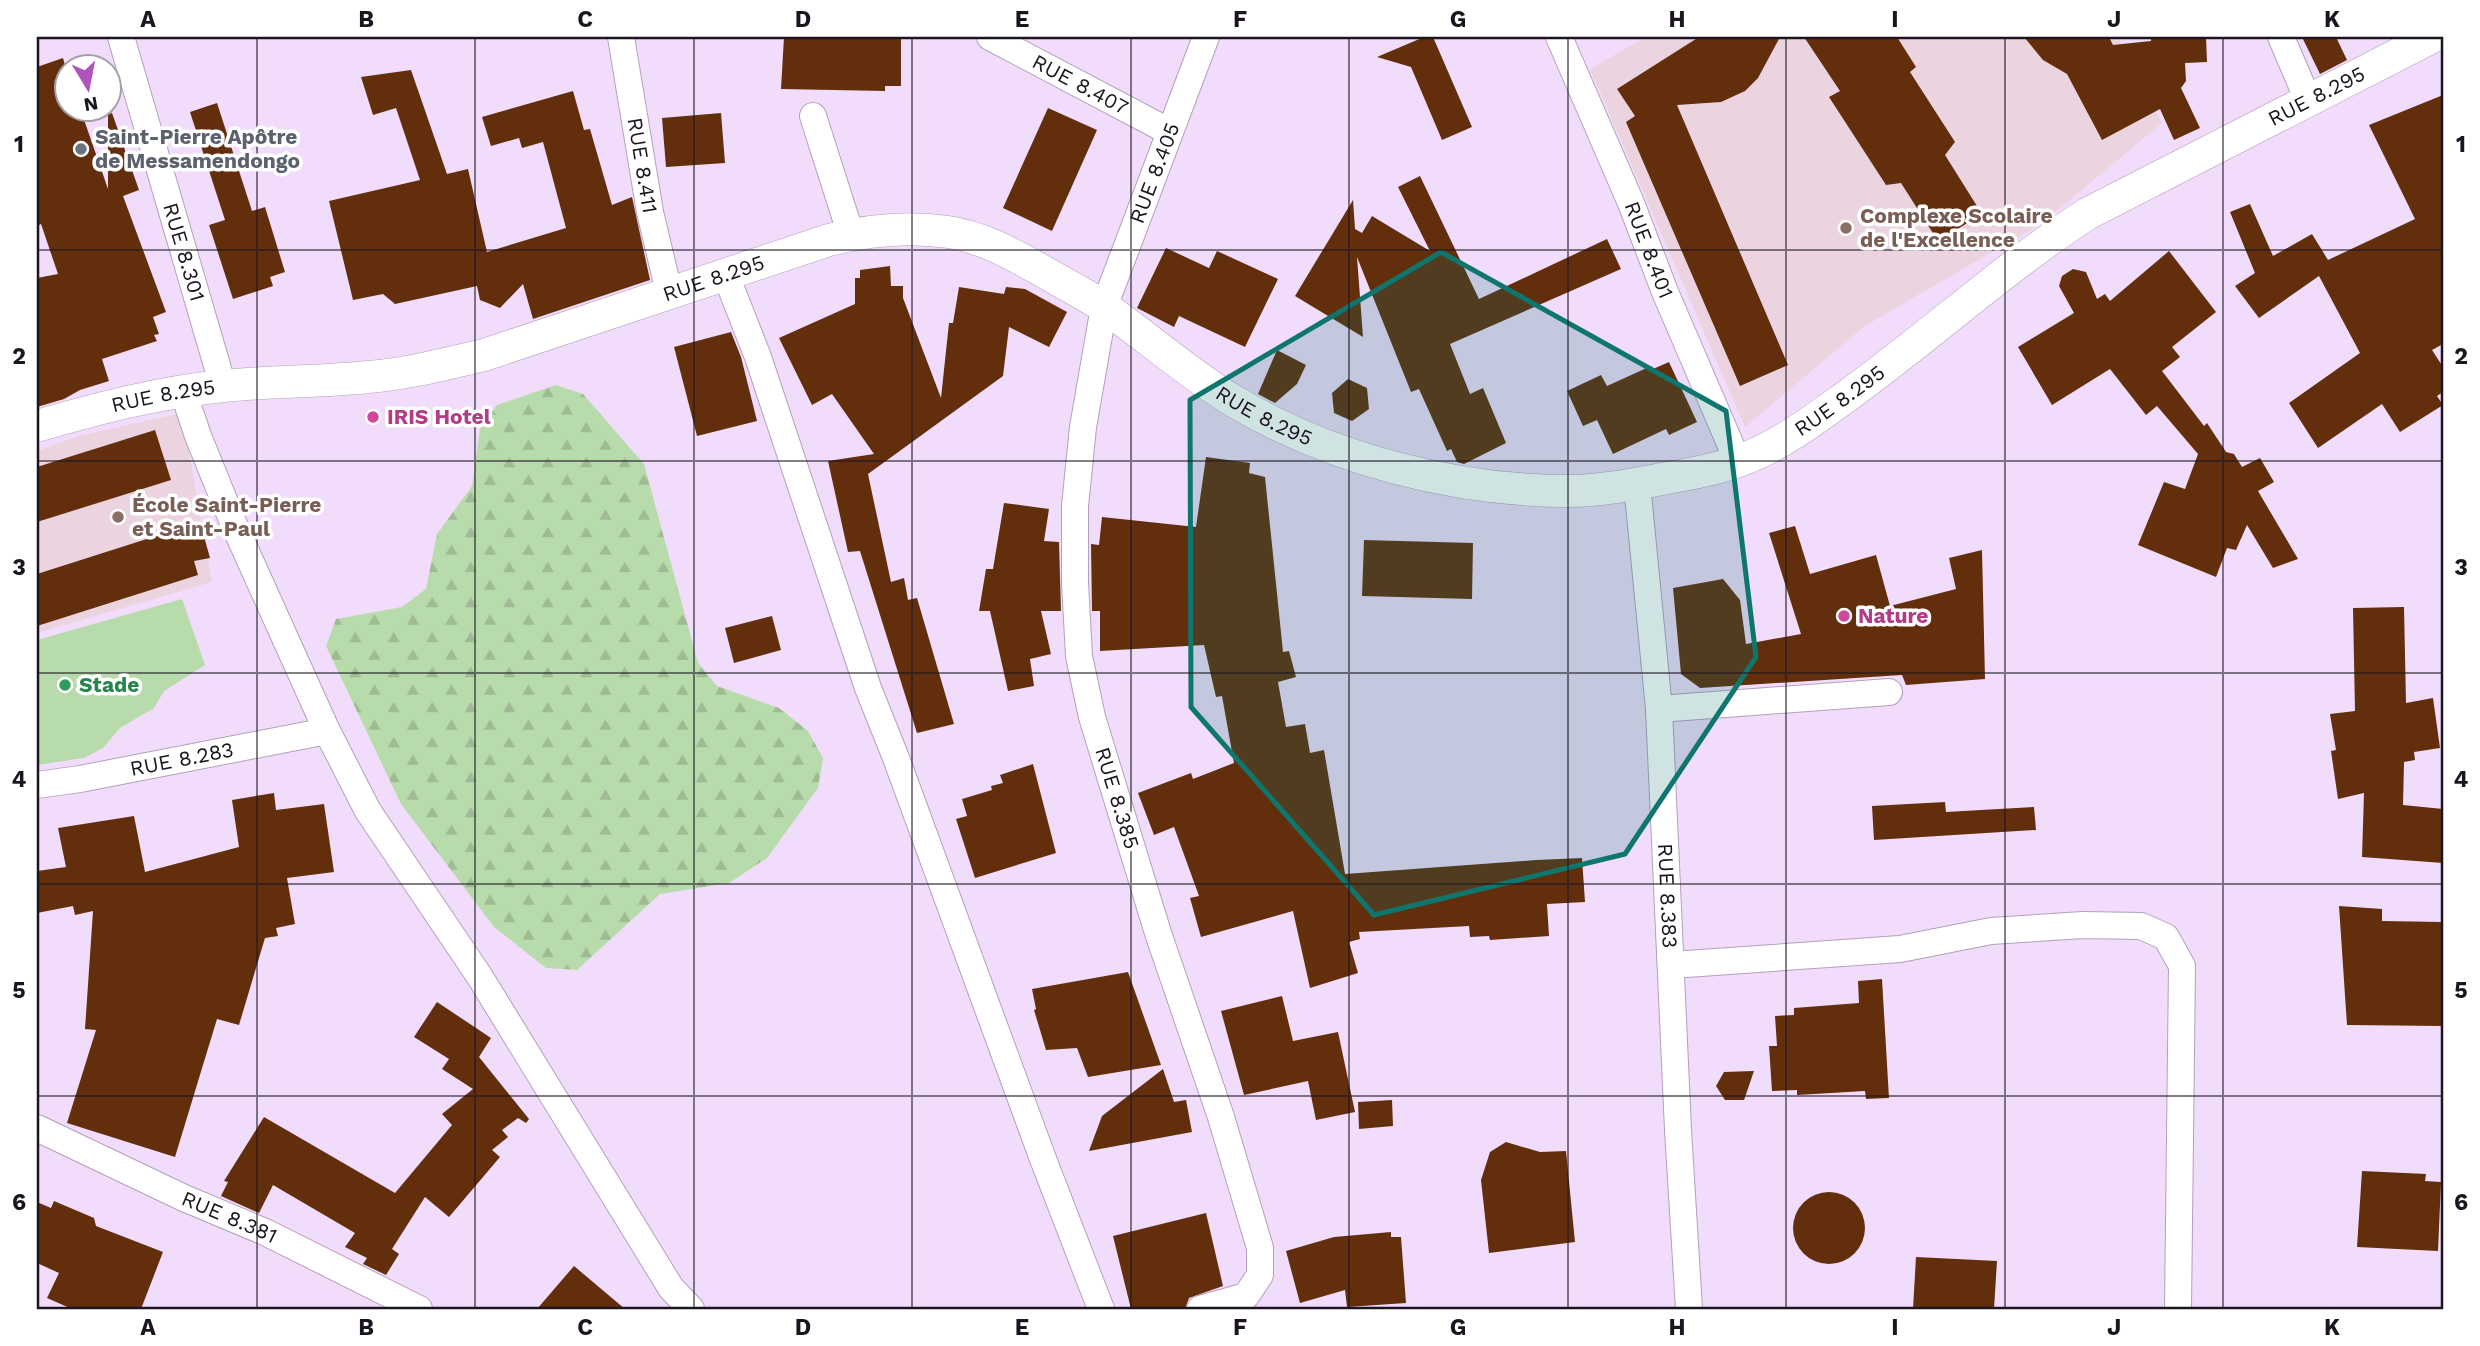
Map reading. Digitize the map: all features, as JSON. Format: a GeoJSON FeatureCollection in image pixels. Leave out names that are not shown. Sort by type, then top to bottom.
{"type":"FeatureCollection","features":[{"type":"Feature","properties":{"kind":"street","name":"RUE 8.301"},"geometry":{"type":"LineString","coordinates":[[121,37],[223,386]]}},
{"type":"Feature","properties":{"kind":"street","name":"RUE 8.411"},"geometry":{"type":"LineString","coordinates":[[621,37],[650,212],[669,292]]}},
{"type":"Feature","properties":{"kind":"street","name":"RUE 8.407"},"geometry":{"type":"LineString","coordinates":[[990,37],[1170,132]]}},
{"type":"Feature","properties":{"kind":"street","name":"RUE 8.405"},"geometry":{"type":"LineString","coordinates":[[1104,307],[1206,37]]}},
{"type":"Feature","properties":{"kind":"street","name":"RUE 8.401"},"geometry":{"type":"LineString","coordinates":[[1559,37],[1738,462]]}},
{"type":"Feature","properties":{"kind":"street"},"geometry":{"type":"LineString","coordinates":[[2281,37],[2308,100]]}},
{"type":"Feature","properties":{"kind":"street","name":"RUE 8.295"},"geometry":{"type":"LineString","coordinates":[[37,426],[122,402],[183,391],[369,377],[447,364],[484,355],[725,273],[850,235],[918,229],[952,232],[998,246],[1104,307],[1233,400],[1294,431],[1375,462],[1446,480],[1504,488],[1572,491],[1637,484],[1738,462],[1793,435],[1909,351],[2048,240],[2087,214],[2432,37]]}},
{"type":"Feature","properties":{"kind":"street"},"geometry":{"type":"LineString","coordinates":[[813,116],[850,235]]}},
{"type":"Feature","properties":{"kind":"street"},"geometry":{"type":"LineString","coordinates":[[725,273],[762,369],[868,688],[910,794],[1042,1159],[1101,1309]]}},
{"type":"Feature","properties":{"kind":"street","name":"RUE 8.385"},"geometry":{"type":"LineString","coordinates":[[1104,307],[1083,427],[1075,506],[1079,656],[1103,755],[1260,1248],[1260,1275],[1246,1296],[1200,1309]]}},
{"type":"Feature","properties":{"kind":"street"},"geometry":{"type":"LineString","coordinates":[[183,391],[235,527],[327,731],[369,811],[480,977],[671,1288],[691,1309]]}},
{"type":"Feature","properties":{"kind":"street","name":"RUE 8.383"},"geometry":{"type":"LineString","coordinates":[[1637,484],[1659,709],[1689,1309]]}},
{"type":"Feature","properties":{"kind":"street"},"geometry":{"type":"LineString","coordinates":[[1659,709],[1889,692]]}},
{"type":"Feature","properties":{"kind":"street","name":"RUE 8.283"},"geometry":{"type":"LineString","coordinates":[[37,785],[327,731]]}},
{"type":"Feature","properties":{"kind":"street"},"geometry":{"type":"LineString","coordinates":[[1672,965],[1900,949],[1991,931],[2083,925],[2141,926],[2166,937],[2182,966],[2178,1309]]}},
{"type":"Feature","properties":{"kind":"street","name":"RUE 8.381"},"geometry":{"type":"LineString","coordinates":[[37,1128],[265,1233],[419,1309]]}},
{"type":"Feature","properties":{"kind":"highlighted area"},"geometry":{"type":"Polygon","coordinates":[[[1441,252],[1726,411],[1756,657],[1625,854],[1374,915],[1191,707],[1190,400],[1441,252]]]}},
{"type":"Feature","properties":{"kind":"shaded area","name":"Complexe Scolaire de l'Excellence"},"geometry":{"type":"Polygon","coordinates":[[[1646,37],[2118,37],[2162,123],[2042,223],[1865,326],[1745,427],[1590,69],[1646,37]]]}},
{"type":"Feature","properties":{"kind":"shaded area","name":"École Saint-Pierre et Saint-Paul"},"geometry":{"type":"Polygon","coordinates":[[[182,413],[212,582],[37,633],[37,451],[78,436],[182,413]]]}},
{"type":"Feature","properties":{"kind":"green space"},"geometry":{"type":"Polygon","coordinates":[[[556,385],[583,394],[644,464],[698,663],[717,686],[779,708],[808,731],[823,758],[818,788],[767,858],[729,883],[660,894],[577,970],[546,968],[494,927],[401,804],[326,646],[336,619],[402,607],[426,589],[437,534],[472,486],[480,429],[497,405],[556,385]]]}},
{"type":"Feature","properties":{"kind":"green space"},"geometry":{"type":"Polygon","coordinates":[[[182,599],[205,665],[164,691],[154,708],[120,728],[103,748],[84,758],[37,765],[37,640],[182,599]]]}},
{"type":"Feature","properties":{"kind":"building"},"geometry":{"type":"Polygon","coordinates":[[[784,37],[901,37],[901,86],[885,86],[885,91],[781,89],[784,37]]]}},
{"type":"Feature","properties":{"kind":"building"},"geometry":{"type":"Polygon","coordinates":[[[1424,37],[1433,37],[1472,127],[1442,140],[1411,67],[1377,57],[1424,37]]]}},
{"type":"Feature","properties":{"kind":"building"},"geometry":{"type":"Polygon","coordinates":[[[1699,37],[1780,37],[1758,78],[1745,91],[1721,102],[1677,105],[1788,365],[1740,386],[1626,122],[1635,116],[1617,89],[1699,37]]]}},
{"type":"Feature","properties":{"kind":"building"},"geometry":{"type":"Polygon","coordinates":[[[1804,37],[1897,37],[1916,67],[1910,72],[1955,142],[1945,155],[1982,214],[1938,241],[1901,183],[1886,185],[1829,97],[1840,91],[1804,37]]]}},
{"type":"Feature","properties":{"kind":"building"},"geometry":{"type":"Polygon","coordinates":[[[2024,37],[2109,37],[2113,45],[2151,41],[2151,37],[2206,37],[2207,62],[2185,63],[2186,81],[2181,88],[2200,128],[2174,140],[2160,109],[2102,140],[2067,74],[2043,60],[2024,37]]]}},
{"type":"Feature","properties":{"kind":"building"},"geometry":{"type":"Polygon","coordinates":[[[2302,37],[2336,37],[2347,60],[2320,74],[2302,37]]]}},
{"type":"Feature","properties":{"kind":"building"},"geometry":{"type":"Polygon","coordinates":[[[52,62],[52,122],[85,122],[108,189],[108,122],[115,122],[139,190],[123,196],[166,312],[153,317],[159,334],[154,335],[157,341],[102,359],[109,381],[37,407],[37,278],[58,274],[41,224],[37,226],[37,67],[52,62]]]}},
{"type":"Feature","properties":{"kind":"building"},"geometry":{"type":"Polygon","coordinates":[[[411,70],[447,174],[468,169],[487,252],[566,228],[543,142],[522,148],[519,138],[491,146],[482,117],[573,91],[584,130],[590,129],[612,205],[632,197],[650,280],[533,319],[523,284],[500,308],[480,300],[477,286],[395,304],[383,294],[353,300],[329,201],[420,180],[396,108],[373,115],[361,77],[411,70]]]}},
{"type":"Feature","properties":{"kind":"building"},"geometry":{"type":"Polygon","coordinates":[[[2443,95],[2443,344],[2432,350],[2443,367],[2443,392],[2437,396],[2443,405],[2400,432],[2382,404],[2318,448],[2289,403],[2360,353],[2319,276],[2259,318],[2235,286],[2255,273],[2230,212],[2250,204],[2273,256],[2312,234],[2328,260],[2415,219],[2369,125],[2443,95]]]}},
{"type":"Feature","properties":{"kind":"building"},"geometry":{"type":"Polygon","coordinates":[[[217,103],[252,211],[265,207],[285,272],[270,277],[273,286],[233,299],[209,225],[225,220],[190,112],[217,103]]]}},
{"type":"Feature","properties":{"kind":"building"},"geometry":{"type":"Polygon","coordinates":[[[1048,108],[1097,130],[1052,231],[1003,208],[1048,108]]]}},
{"type":"Feature","properties":{"kind":"building"},"geometry":{"type":"Polygon","coordinates":[[[721,113],[725,163],[666,167],[662,118],[721,113]]]}},
{"type":"Feature","properties":{"kind":"building"},"geometry":{"type":"Polygon","coordinates":[[[1420,176],[1479,299],[1607,239],[1621,269],[1450,344],[1470,394],[1483,388],[1506,443],[1464,464],[1457,462],[1451,449],[1447,451],[1419,389],[1411,392],[1357,257],[1363,337],[1295,296],[1353,200],[1355,229],[1362,233],[1372,216],[1430,251],[1398,187],[1420,176]]]}},
{"type":"Feature","properties":{"kind":"building"},"geometry":{"type":"Polygon","coordinates":[[[1166,248],[1209,268],[1217,251],[1278,279],[1245,347],[1179,316],[1174,327],[1137,308],[1166,248]]]}},
{"type":"Feature","properties":{"kind":"building"},"geometry":{"type":"Polygon","coordinates":[[[2169,251],[2216,312],[2172,347],[2180,357],[2162,371],[2204,426],[2207,423],[2226,452],[2234,454],[2242,467],[2260,458],[2274,482],[2258,491],[2298,559],[2273,568],[2247,525],[2236,550],[2227,548],[2216,577],[2138,545],[2164,482],[2185,489],[2198,454],[2157,406],[2146,415],[2110,369],[2052,405],[2018,347],[2074,313],[2059,286],[2062,276],[2073,269],[2086,272],[2097,299],[2105,294],[2110,301],[2169,251]]]}},
{"type":"Feature","properties":{"kind":"building"},"geometry":{"type":"Polygon","coordinates":[[[890,266],[891,286],[903,286],[903,298],[941,398],[949,323],[953,323],[959,287],[1004,294],[1006,287],[1025,289],[1067,312],[1049,347],[1009,327],[1003,376],[868,474],[891,582],[904,578],[908,600],[917,598],[954,724],[917,733],[860,551],[848,552],[828,461],[874,454],[832,394],[812,405],[779,338],[855,304],[855,278],[860,278],[860,270],[890,266]]]}},
{"type":"Feature","properties":{"kind":"building"},"geometry":{"type":"Polygon","coordinates":[[[731,332],[741,357],[757,421],[697,436],[674,347],[731,332]]]}},
{"type":"Feature","properties":{"kind":"building"},"geometry":{"type":"Polygon","coordinates":[[[1277,350],[1306,365],[1297,384],[1275,403],[1258,394],[1277,350]]]}},
{"type":"Feature","properties":{"kind":"building"},"geometry":{"type":"Polygon","coordinates":[[[1669,362],[1697,422],[1669,435],[1666,429],[1613,454],[1597,420],[1583,426],[1567,391],[1601,375],[1607,386],[1651,366],[1653,369],[1669,362]]]}},
{"type":"Feature","properties":{"kind":"building"},"geometry":{"type":"Polygon","coordinates":[[[1348,379],[1367,388],[1369,409],[1352,421],[1334,413],[1332,393],[1348,379]]]}},
{"type":"Feature","properties":{"kind":"building"},"geometry":{"type":"Polygon","coordinates":[[[155,430],[171,480],[37,522],[37,467],[155,430]]]}},
{"type":"Feature","properties":{"kind":"building"},"geometry":{"type":"Polygon","coordinates":[[[1206,457],[1250,463],[1249,473],[1265,477],[1283,652],[1289,651],[1296,677],[1278,682],[1286,727],[1305,724],[1310,753],[1324,750],[1345,874],[1582,858],[1585,902],[1547,904],[1549,936],[1490,940],[1489,936],[1470,937],[1469,926],[1359,932],[1360,939],[1349,942],[1358,973],[1310,988],[1293,911],[1201,937],[1190,898],[1199,896],[1174,827],[1154,835],[1138,793],[1191,773],[1193,779],[1234,763],[1222,696],[1216,697],[1204,645],[1100,651],[1100,611],[1092,611],[1091,544],[1099,545],[1102,517],[1196,527],[1206,457]]]}},
{"type":"Feature","properties":{"kind":"building"},"geometry":{"type":"Polygon","coordinates":[[[1004,503],[1049,509],[1044,541],[1059,542],[1061,611],[1041,611],[1051,654],[1030,659],[1034,686],[1008,691],[990,611],[979,611],[986,569],[993,569],[1004,503]]]}},
{"type":"Feature","properties":{"kind":"building"},"geometry":{"type":"Polygon","coordinates":[[[200,522],[210,558],[194,561],[198,575],[37,626],[37,574],[200,522]]]}},
{"type":"Feature","properties":{"kind":"building","name":"Nature"},"geometry":{"type":"Polygon","coordinates":[[[1795,526],[1810,574],[1876,555],[1890,606],[1956,589],[1949,558],[1982,550],[1985,679],[1906,685],[1902,675],[1700,688],[1681,674],[1673,588],[1723,579],[1740,600],[1746,644],[1801,634],[1769,533],[1795,526]]]}},
{"type":"Feature","properties":{"kind":"building"},"geometry":{"type":"Polygon","coordinates":[[[1364,540],[1473,543],[1472,599],[1362,596],[1364,540]]]}},
{"type":"Feature","properties":{"kind":"building"},"geometry":{"type":"Polygon","coordinates":[[[2404,607],[2406,703],[2433,698],[2440,748],[2414,752],[2415,760],[2404,762],[2403,805],[2443,809],[2443,863],[2362,857],[2364,793],[2338,799],[2331,751],[2336,750],[2330,714],[2355,711],[2353,608],[2404,607]]]}},
{"type":"Feature","properties":{"kind":"building"},"geometry":{"type":"Polygon","coordinates":[[[772,616],[781,650],[734,663],[725,628],[772,616]]]}},
{"type":"Feature","properties":{"kind":"building"},"geometry":{"type":"Polygon","coordinates":[[[1033,764],[1056,853],[975,878],[956,819],[967,816],[962,799],[992,790],[991,786],[1003,783],[1000,775],[1033,764]]]}},
{"type":"Feature","properties":{"kind":"building"},"geometry":{"type":"Polygon","coordinates":[[[274,793],[276,810],[324,804],[334,872],[287,878],[295,924],[276,928],[278,936],[265,938],[239,1025],[217,1019],[175,1157],[67,1123],[96,1030],[85,1029],[93,911],[75,915],[73,906],[37,913],[37,871],[66,867],[58,828],[134,816],[145,872],[239,847],[232,800],[274,793]]]}},
{"type":"Feature","properties":{"kind":"building"},"geometry":{"type":"Polygon","coordinates":[[[1945,802],[1946,812],[2034,807],[2036,830],[1874,840],[1872,806],[1945,802]]]}},
{"type":"Feature","properties":{"kind":"building"},"geometry":{"type":"Polygon","coordinates":[[[2339,906],[2382,909],[2382,921],[2443,922],[2443,1026],[2347,1025],[2339,906]]]}},
{"type":"Feature","properties":{"kind":"building"},"geometry":{"type":"Polygon","coordinates":[[[1128,972],[1161,1065],[1088,1077],[1077,1048],[1046,1050],[1034,1010],[1032,989],[1128,972]]]}},
{"type":"Feature","properties":{"kind":"building"},"geometry":{"type":"Polygon","coordinates":[[[1882,979],[1889,1098],[1866,1099],[1865,1091],[1797,1095],[1797,1090],[1772,1091],[1769,1046],[1777,1046],[1775,1016],[1794,1015],[1794,1008],[1859,1003],[1858,981],[1882,979]]]}},
{"type":"Feature","properties":{"kind":"building"},"geometry":{"type":"Polygon","coordinates":[[[1282,996],[1293,1041],[1338,1032],[1355,1112],[1316,1120],[1308,1081],[1244,1095],[1221,1011],[1282,996]]]}},
{"type":"Feature","properties":{"kind":"building"},"geometry":{"type":"Polygon","coordinates":[[[437,1002],[491,1038],[479,1057],[529,1119],[526,1123],[518,1118],[502,1130],[508,1137],[492,1150],[500,1157],[449,1217],[425,1197],[392,1249],[399,1254],[386,1275],[363,1264],[367,1258],[345,1247],[355,1233],[273,1185],[259,1213],[221,1196],[228,1182],[224,1181],[264,1117],[395,1193],[452,1125],[442,1114],[473,1089],[442,1069],[449,1059],[414,1037],[437,1002]]]}},
{"type":"Feature","properties":{"kind":"building"},"geometry":{"type":"Polygon","coordinates":[[[1163,1069],[1174,1102],[1186,1100],[1192,1132],[1089,1151],[1102,1116],[1163,1069]]]}},
{"type":"Feature","properties":{"kind":"building"},"geometry":{"type":"Polygon","coordinates":[[[1754,1071],[1744,1100],[1725,1100],[1716,1086],[1724,1072],[1754,1071]]]}},
{"type":"Feature","properties":{"kind":"building"},"geometry":{"type":"Polygon","coordinates":[[[1392,1100],[1393,1126],[1359,1129],[1358,1102],[1392,1100]]]}},
{"type":"Feature","properties":{"kind":"building"},"geometry":{"type":"Polygon","coordinates":[[[1506,1142],[1540,1152],[1566,1151],[1575,1242],[1489,1253],[1481,1180],[1490,1152],[1506,1142]]]}},
{"type":"Feature","properties":{"kind":"building"},"geometry":{"type":"Polygon","coordinates":[[[2362,1171],[2426,1174],[2425,1181],[2441,1182],[2438,1251],[2357,1247],[2362,1171]]]}},
{"type":"Feature","properties":{"kind":"building"},"geometry":{"type":"Polygon","coordinates":[[[1829,1192],[1849,1198],[1859,1208],[1865,1228],[1859,1248],[1849,1258],[1829,1264],[1809,1258],[1799,1248],[1793,1228],[1799,1208],[1809,1198],[1829,1192]]]}},
{"type":"Feature","properties":{"kind":"building"},"geometry":{"type":"Polygon","coordinates":[[[54,1201],[94,1218],[96,1226],[163,1252],[141,1309],[72,1309],[47,1298],[59,1273],[37,1263],[37,1202],[51,1208],[54,1201]]]}},
{"type":"Feature","properties":{"kind":"building"},"geometry":{"type":"Polygon","coordinates":[[[1206,1213],[1223,1286],[1189,1298],[1185,1309],[1131,1309],[1113,1236],[1206,1213]]]}},
{"type":"Feature","properties":{"kind":"building"},"geometry":{"type":"Polygon","coordinates":[[[1391,1232],[1391,1237],[1401,1237],[1406,1303],[1347,1307],[1345,1290],[1300,1303],[1286,1251],[1334,1237],[1391,1232]]]}},
{"type":"Feature","properties":{"kind":"building"},"geometry":{"type":"Polygon","coordinates":[[[1916,1257],[1997,1261],[1994,1309],[1913,1309],[1916,1257]]]}},
{"type":"Feature","properties":{"kind":"building"},"geometry":{"type":"Polygon","coordinates":[[[574,1266],[625,1309],[537,1309],[574,1266]]]}},
{"type":"Feature","properties":{"kind":"place","name":"Saint-Pierre Apôtre de Messamendongo"},"geometry":{"type":"Point","coordinates":[81,149]}},
{"type":"Feature","properties":{"kind":"place","name":"Complexe Scolaire de l'Excellence"},"geometry":{"type":"Point","coordinates":[1846,228]}},
{"type":"Feature","properties":{"kind":"place","name":"IRIS Hotel"},"geometry":{"type":"Point","coordinates":[373,417]}},
{"type":"Feature","properties":{"kind":"place","name":"École Saint-Pierre et Saint-Paul"},"geometry":{"type":"Point","coordinates":[118,517]}},
{"type":"Feature","properties":{"kind":"place","name":"Nature"},"geometry":{"type":"Point","coordinates":[1844,616]}},
{"type":"Feature","properties":{"kind":"place","name":"Stade"},"geometry":{"type":"Point","coordinates":[65,685]}}]}
